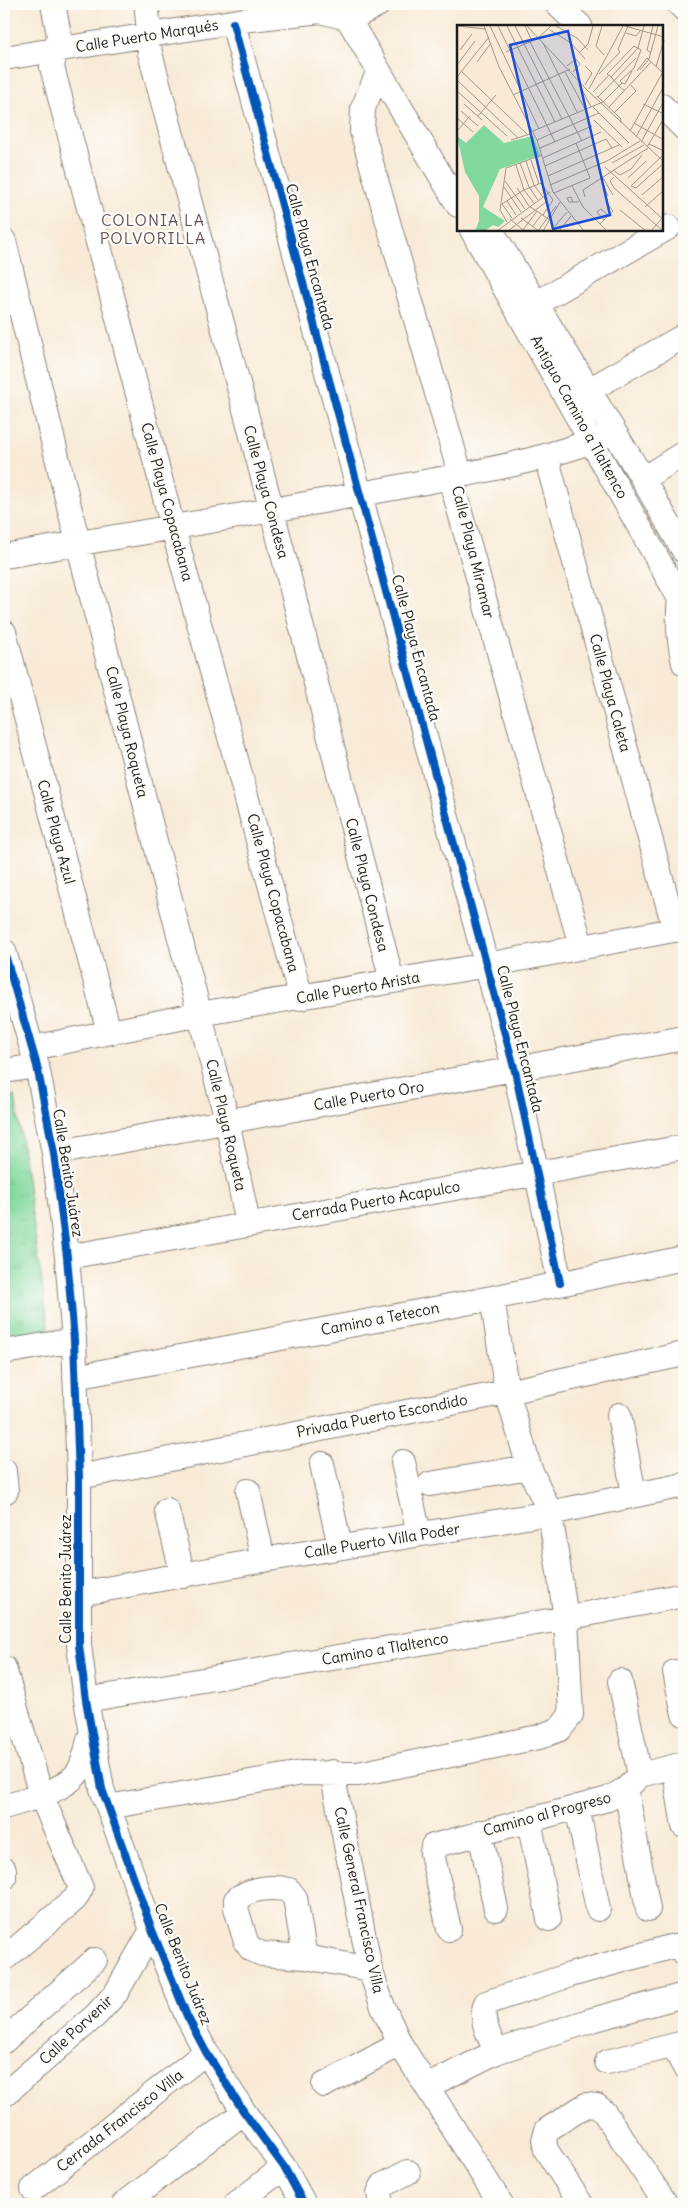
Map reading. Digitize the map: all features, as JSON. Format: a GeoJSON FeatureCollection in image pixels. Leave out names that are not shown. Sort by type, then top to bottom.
{"type":"FeatureCollection","features":[{"type":"Feature","properties":{"kind":"street","name":"Calle Playa Copacabana"},"geometry":{"type":"LineString","coordinates":[[53,4],[59,35],[52,67],[173,528],[301,998]]}},
{"type":"Feature","properties":{"kind":"street","name":"Calle Playa Condesa"},"geometry":{"type":"LineString","coordinates":[[146,4],[149,20],[150,53],[272,511],[392,981]]}},
{"type":"Feature","properties":{"kind":"street"},"geometry":{"type":"LineString","coordinates":[[557,4],[579,25]]}},
{"type":"Feature","properties":{"kind":"street"},"geometry":{"type":"LineString","coordinates":[[679,4],[684,9]]}},
{"type":"Feature","properties":{"kind":"street","name":"Calle Puerto Marqués"},"geometry":{"type":"LineString","coordinates":[[4,58],[148,36],[244,15],[348,8]]}},
{"type":"Feature","properties":{"kind":"street"},"geometry":{"type":"LineString","coordinates":[[348,8],[378,73],[435,152],[457,174]]}},
{"type":"Feature","properties":{"kind":"street"},"geometry":{"type":"LineString","coordinates":[[348,8],[435,152],[457,203]]}},
{"type":"Feature","properties":{"kind":"street","name":"Calle Playa Encantada"},"geometry":{"type":"LineString","coordinates":[[244,15],[360,494],[514,1071],[560,1283]]}},
{"type":"Feature","properties":{"kind":"street","name":"Calle Playa Miramar"},"geometry":{"type":"LineString","coordinates":[[378,73],[363,108],[362,131],[458,463],[454,476],[454,491],[582,946]]}},
{"type":"Feature","properties":{"kind":"street"},"geometry":{"type":"LineString","coordinates":[[663,107],[684,128]]}},
{"type":"Feature","properties":{"kind":"street"},"geometry":{"type":"LineString","coordinates":[[663,230],[669,227]]}},
{"type":"Feature","properties":{"kind":"street","name":"Antiguo Camino a Tlaltenco"},"geometry":{"type":"LineString","coordinates":[[473,231],[511,279],[593,441],[682,602]]}},
{"type":"Feature","properties":{"kind":"street"},"geometry":{"type":"LineString","coordinates":[[491,231],[511,279],[537,303],[684,551]]}},
{"type":"Feature","properties":{"kind":"street"},"geometry":{"type":"LineString","coordinates":[[537,303],[662,231]]}},
{"type":"Feature","properties":{"kind":"street","name":"Calle Playa Roqueta"},"geometry":{"type":"LineString","coordinates":[[4,242],[78,543],[227,1120],[248,1224]]}},
{"type":"Feature","properties":{"kind":"street"},"geometry":{"type":"LineString","coordinates":[[588,390],[684,336]]}},
{"type":"Feature","properties":{"kind":"street"},"geometry":{"type":"LineString","coordinates":[[4,556],[272,511],[454,476],[546,456],[614,432]]}},
{"type":"Feature","properties":{"kind":"street"},"geometry":{"type":"LineString","coordinates":[[643,479],[684,452]]}},
{"type":"Feature","properties":{"kind":"street","name":"Calle Playa Caleta"},"geometry":{"type":"LineString","coordinates":[[546,456],[679,929]]}},
{"type":"Feature","properties":{"kind":"street"},"geometry":{"type":"LineString","coordinates":[[682,602],[677,619],[678,640],[684,663]]}},
{"type":"Feature","properties":{"kind":"street","name":"Calle Playa Azul"},"geometry":{"type":"LineString","coordinates":[[4,632],[108,1032]]}},
{"type":"Feature","properties":{"kind":"street","name":"Calle Puerto Arista"},"geometry":{"type":"LineString","coordinates":[[4,1071],[35,1057],[108,1032],[679,929]]}},
{"type":"Feature","properties":{"kind":"street","name":"Calle Benito Juárez"},"geometry":{"type":"LineString","coordinates":[[4,951],[35,1057],[54,1153],[67,1257],[74,1340],[79,1477],[79,1645],[91,1734],[108,1808],[152,1930],[187,2016],[206,2052],[244,2112],[284,2167],[304,2204]]}},
{"type":"Feature","properties":{"kind":"street","name":"Calle Puerto Oro"},"geometry":{"type":"LineString","coordinates":[[54,1153],[227,1120],[514,1071],[684,1038]]}},
{"type":"Feature","properties":{"kind":"street","name":"Cerrada Puerto Acapulco"},"geometry":{"type":"LineString","coordinates":[[67,1257],[684,1146]]}},
{"type":"Feature","properties":{"kind":"street","name":"Camino a Tetecon"},"geometry":{"type":"LineString","coordinates":[[75,1377],[492,1298],[684,1258]]}},
{"type":"Feature","properties":{"kind":"street"},"geometry":{"type":"LineString","coordinates":[[108,1808],[302,1773],[332,1772],[358,1774],[539,1737],[560,1729],[571,1714],[566,1618],[550,1513],[529,1467],[507,1392],[492,1298]]}},
{"type":"Feature","properties":{"kind":"street"},"geometry":{"type":"LineString","coordinates":[[4,1352],[74,1340]]}},
{"type":"Feature","properties":{"kind":"street","name":"Privada Puerto Escondido"},"geometry":{"type":"LineString","coordinates":[[79,1477],[507,1392],[684,1354]]}},
{"type":"Feature","properties":{"kind":"street"},"geometry":{"type":"LineString","coordinates":[[619,1415],[634,1494]]}},
{"type":"Feature","properties":{"kind":"street"},"geometry":{"type":"LineString","coordinates":[[404,1462],[419,1534]]}},
{"type":"Feature","properties":{"kind":"street"},"geometry":{"type":"LineString","coordinates":[[322,1464],[340,1547]]}},
{"type":"Feature","properties":{"kind":"street"},"geometry":{"type":"LineString","coordinates":[[430,1484],[529,1467]]}},
{"type":"Feature","properties":{"kind":"street","name":"Calle Puerto Villa Poder"},"geometry":{"type":"LineString","coordinates":[[79,1594],[263,1560],[550,1513],[684,1485]]}},
{"type":"Feature","properties":{"kind":"street"},"geometry":{"type":"LineString","coordinates":[[248,1491],[263,1560]]}},
{"type":"Feature","properties":{"kind":"street"},"geometry":{"type":"LineString","coordinates":[[167,1510],[183,1576]]}},
{"type":"Feature","properties":{"kind":"street","name":"Camino a Tlaltenco"},"geometry":{"type":"LineString","coordinates":[[86,1700],[566,1618],[684,1595]]}},
{"type":"Feature","properties":{"kind":"street"},"geometry":{"type":"LineString","coordinates":[[4,1668],[41,1795],[80,1888],[74,1899],[4,1959]]}},
{"type":"Feature","properties":{"kind":"street"},"geometry":{"type":"LineString","coordinates":[[675,1672],[684,1714]]}},
{"type":"Feature","properties":{"kind":"street"},"geometry":{"type":"LineString","coordinates":[[620,1681],[648,1909]]}},
{"type":"Feature","properties":{"kind":"street"},"geometry":{"type":"LineString","coordinates":[[4,1807],[41,1795],[69,1782],[81,1768],[91,1734]]}},
{"type":"Feature","properties":{"kind":"street"},"geometry":{"type":"LineString","coordinates":[[679,1766],[684,1826]]}},
{"type":"Feature","properties":{"kind":"street","name":"Camino al Progreso"},"geometry":{"type":"LineString","coordinates":[[449,1929],[432,1853],[433,1846],[608,1799],[633,1782],[679,1766]]}},
{"type":"Feature","properties":{"kind":"street","name":"Calle General Francisco Villa"},"geometry":{"type":"LineString","coordinates":[[332,1772],[370,1969],[383,2007],[400,2044],[428,2086],[497,2203]]}},
{"type":"Feature","properties":{"kind":"street"},"geometry":{"type":"LineString","coordinates":[[577,1807],[598,1909]]}},
{"type":"Feature","properties":{"kind":"street"},"geometry":{"type":"LineString","coordinates":[[529,1821],[549,1920]]}},
{"type":"Feature","properties":{"kind":"street"},"geometry":{"type":"LineString","coordinates":[[480,1832],[496,1909]]}},
{"type":"Feature","properties":{"kind":"street"},"geometry":{"type":"LineString","coordinates":[[4,1870],[4,1878]]}},
{"type":"Feature","properties":{"kind":"street","name":"Calle Porvenir"},"geometry":{"type":"LineString","coordinates":[[4,2095],[96,2015],[116,1993],[152,1930]]}},
{"type":"Feature","properties":{"kind":"street"},"geometry":{"type":"LineString","coordinates":[[496,2052],[482,2011],[486,2003],[570,1975],[670,1947],[679,1947],[684,1953]]}},
{"type":"Feature","properties":{"kind":"street"},"geometry":{"type":"LineString","coordinates":[[305,1957],[370,1969]]}},
{"type":"Feature","properties":{"kind":"street"},"geometry":{"type":"LineString","coordinates":[[4,2041],[95,1960]]}},
{"type":"Feature","properties":{"kind":"street"},"geometry":{"type":"LineString","coordinates":[[428,2086],[496,2052],[592,2020],[684,1995]]}},
{"type":"Feature","properties":{"kind":"street"},"geometry":{"type":"LineString","coordinates":[[324,2085],[400,2044]]}},
{"type":"Feature","properties":{"kind":"street","name":"Cerrada Francisco Villa"},"geometry":{"type":"LineString","coordinates":[[33,2189],[206,2052]]}},
{"type":"Feature","properties":{"kind":"street"},"geometry":{"type":"LineString","coordinates":[[607,2062],[681,2052]]}},
{"type":"Feature","properties":{"kind":"street"},"geometry":{"type":"LineString","coordinates":[[581,2204],[546,2150],[544,2140],[546,2130],[586,2105],[597,2106],[604,2112],[666,2204]]}},
{"type":"Feature","properties":{"kind":"street"},"geometry":{"type":"LineString","coordinates":[[124,2204],[244,2112]]}},
{"type":"Feature","properties":{"kind":"street"},"geometry":{"type":"LineString","coordinates":[[236,2204],[284,2167]]}},
{"type":"Feature","properties":{"kind":"street"},"geometry":{"type":"LineString","coordinates":[[381,2204],[379,2192],[383,2185],[408,2172]]}},
{"type":"Feature","properties":{"kind":"street"},"geometry":{"type":"LineString","coordinates":[[673,2204],[684,2198]]}},
{"type":"Feature","properties":{"kind":"green space"},"geometry":{"type":"Polygon","coordinates":[[[4,1096],[15,1096],[49,1331],[4,1336],[4,1096]]]}},
{"type":"Feature","properties":{"kind":"cycle path"},"geometry":{"type":"LineString","coordinates":[[233,23],[515,1071],[560,1283]]}},
{"type":"Feature","properties":{"kind":"cycle path"},"geometry":{"type":"LineString","coordinates":[[4,951],[37,1066],[54,1153],[67,1257],[74,1340],[79,1477],[79,1645],[86,1700],[102,1789],[152,1930],[187,2016],[206,2052],[244,2112],[284,2167],[304,2204]]}},
{"type":"Feature","properties":{"kind":"district","name":"COLONIA LA POLVORILLA"},"geometry":{"type":"Point","coordinates":[153,229]}}]}
